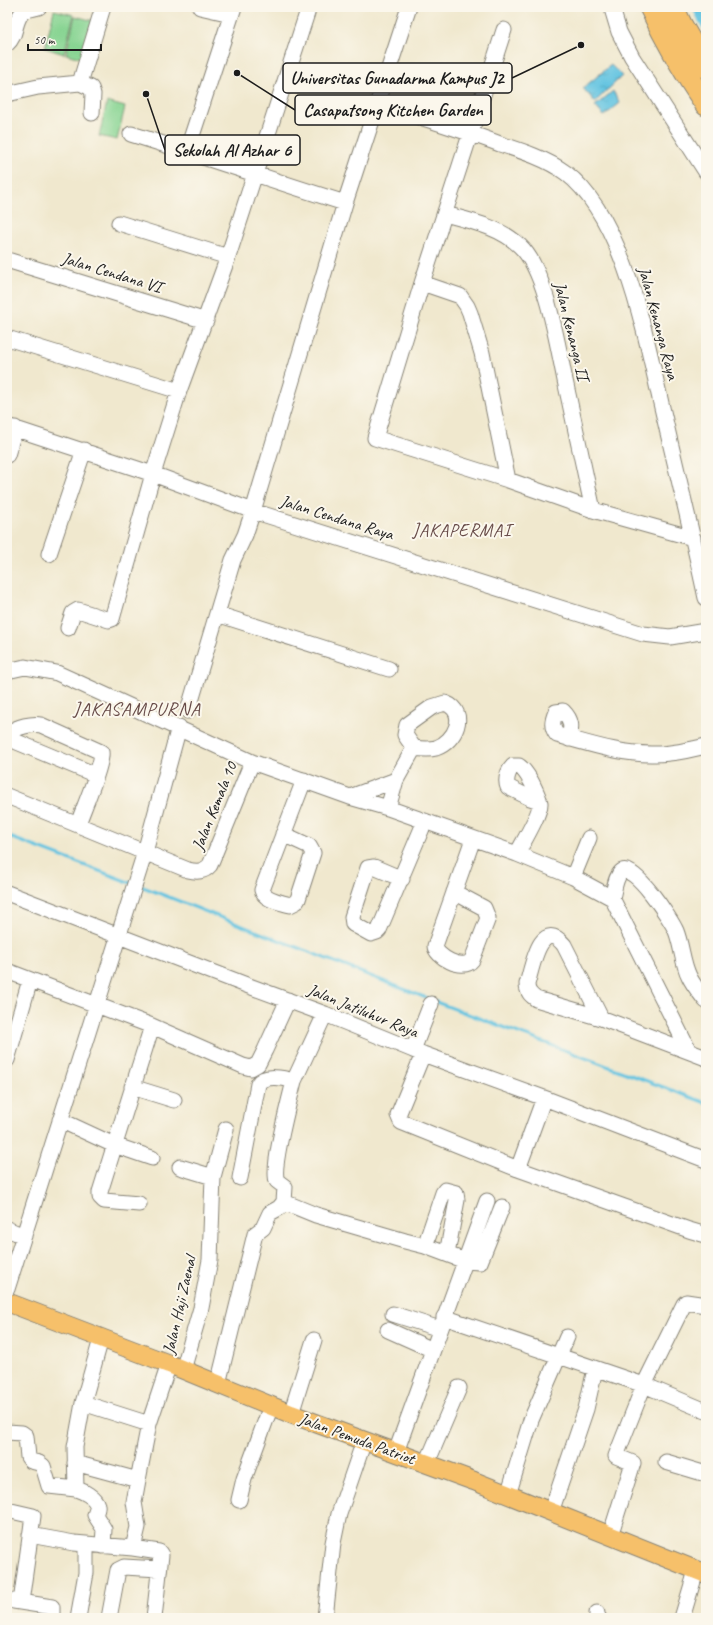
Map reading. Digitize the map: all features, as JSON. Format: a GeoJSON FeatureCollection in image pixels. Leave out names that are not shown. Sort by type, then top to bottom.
{"type":"FeatureCollection","features":[{"type":"Feature","properties":{"kind":"highway"},"geometry":{"type":"LineString","coordinates":[[650,7],[673,50],[706,105]]}},
{"type":"Feature","properties":{"kind":"highway"},"geometry":{"type":"LineString","coordinates":[[673,7],[706,68]]}},
{"type":"Feature","properties":{"kind":"main road"},"geometry":{"type":"LineString","coordinates":[[646,7],[675,64],[706,114]]}},
{"type":"Feature","properties":{"kind":"main road","name":"Jalan Pemuda Patriot"},"geometry":{"type":"LineString","coordinates":[[7,1302],[176,1367],[291,1414],[427,1463],[701,1573]]}},
{"type":"Feature","properties":{"kind":"street"},"geometry":{"type":"LineString","coordinates":[[7,44],[12,38],[21,14],[39,7]]}},
{"type":"Feature","properties":{"kind":"street"},"geometry":{"type":"LineString","coordinates":[[80,83],[103,7]]}},
{"type":"Feature","properties":{"kind":"street"},"geometry":{"type":"LineString","coordinates":[[187,151],[233,11],[200,7]]}},
{"type":"Feature","properties":{"kind":"street"},"geometry":{"type":"LineString","coordinates":[[68,628],[73,613],[78,610],[109,620],[112,619],[153,474],[179,391],[206,321],[228,257],[309,7]]}},
{"type":"Feature","properties":{"kind":"street"},"geometry":{"type":"LineString","coordinates":[[188,711],[233,560],[245,535],[253,511],[345,204],[379,104],[409,7]]}},
{"type":"Feature","properties":{"kind":"street"},"geometry":{"type":"LineString","coordinates":[[616,7],[613,12],[619,32],[632,57],[706,172]]}},
{"type":"Feature","properties":{"kind":"street"},"geometry":{"type":"LineString","coordinates":[[504,30],[422,283],[375,438],[508,480],[593,510],[693,538]]}},
{"type":"Feature","properties":{"kind":"street"},"geometry":{"type":"LineString","coordinates":[[7,94],[38,87],[80,83],[91,88],[93,94],[92,113]]}},
{"type":"Feature","properties":{"kind":"street","name":"Jalan Kenanga Raya"},"geometry":{"type":"LineString","coordinates":[[379,104],[471,133],[526,153],[556,167],[577,183],[602,217],[621,257],[640,317],[706,598]]}},
{"type":"Feature","properties":{"kind":"street"},"geometry":{"type":"LineString","coordinates":[[131,134],[163,145],[187,151],[345,204]]}},
{"type":"Feature","properties":{"kind":"street","name":"Jalan Kenanga II"},"geometry":{"type":"LineString","coordinates":[[445,214],[486,226],[509,237],[528,254],[534,265],[555,334],[593,510]]}},
{"type":"Feature","properties":{"kind":"street"},"geometry":{"type":"LineString","coordinates":[[120,223],[228,257]]}},
{"type":"Feature","properties":{"kind":"street","name":"Jalan Cendana VI"},"geometry":{"type":"LineString","coordinates":[[7,260],[206,321]]}},
{"type":"Feature","properties":{"kind":"street"},"geometry":{"type":"LineString","coordinates":[[422,283],[460,296],[467,306],[482,353],[508,480]]}},
{"type":"Feature","properties":{"kind":"street"},"geometry":{"type":"LineString","coordinates":[[7,338],[179,391]]}},
{"type":"Feature","properties":{"kind":"street"},"geometry":{"type":"LineString","coordinates":[[7,456],[11,427]]}},
{"type":"Feature","properties":{"kind":"street","name":"Jalan Cendana Raya"},"geometry":{"type":"LineString","coordinates":[[11,427],[84,450],[253,511],[643,634],[670,637],[706,631]]}},
{"type":"Feature","properties":{"kind":"street"},"geometry":{"type":"LineString","coordinates":[[49,554],[84,450]]}},
{"type":"Feature","properties":{"kind":"street"},"geometry":{"type":"LineString","coordinates":[[217,614],[389,669]]}},
{"type":"Feature","properties":{"kind":"street"},"geometry":{"type":"LineString","coordinates":[[7,671],[25,667],[56,673],[178,727],[252,762],[517,854],[577,880],[612,898],[689,1051]]}},
{"type":"Feature","properties":{"kind":"street"},"geometry":{"type":"LineString","coordinates":[[78,824],[96,775],[102,758],[99,751],[35,724],[11,732],[12,739],[17,742],[96,775]]}},
{"type":"Feature","properties":{"kind":"street"},"geometry":{"type":"LineString","coordinates":[[7,1289],[145,852],[178,727]]}},
{"type":"Feature","properties":{"kind":"street"},"geometry":{"type":"LineString","coordinates":[[569,738],[638,754],[653,755],[674,753],[706,746]]}},
{"type":"Feature","properties":{"kind":"street"},"geometry":{"type":"LineString","coordinates":[[388,808],[396,780],[414,748]]}},
{"type":"Feature","properties":{"kind":"street","name":"Jalan Kemala 10"},"geometry":{"type":"LineString","coordinates":[[7,796],[188,870],[199,872],[210,865],[252,762]]}},
{"type":"Feature","properties":{"kind":"street"},"geometry":{"type":"LineString","coordinates":[[283,834],[309,846],[313,853],[298,899],[290,905],[267,897],[262,893],[262,890],[283,834],[304,780]]}},
{"type":"Feature","properties":{"kind":"street"},"geometry":{"type":"LineString","coordinates":[[350,796],[396,780]]}},
{"type":"Feature","properties":{"kind":"street"},"geometry":{"type":"LineString","coordinates":[[517,854],[538,812],[539,801]]}},
{"type":"Feature","properties":{"kind":"street"},"geometry":{"type":"LineString","coordinates":[[402,879],[425,821]]}},
{"type":"Feature","properties":{"kind":"street"},"geometry":{"type":"LineString","coordinates":[[454,892],[484,908],[488,918],[472,960],[465,965],[458,965],[438,954],[435,950],[454,892],[473,839]]}},
{"type":"Feature","properties":{"kind":"street"},"geometry":{"type":"LineString","coordinates":[[577,880],[591,841]]}},
{"type":"Feature","properties":{"kind":"street"},"geometry":{"type":"LineString","coordinates":[[612,898],[618,876],[625,870],[630,871],[642,881],[673,925],[688,973],[706,1001]]}},
{"type":"Feature","properties":{"kind":"street","name":"Jalan Jatiluhur Raya"},"geometry":{"type":"LineString","coordinates":[[7,893],[325,1014],[418,1052],[706,1160]]}},
{"type":"Feature","properties":{"kind":"street"},"geometry":{"type":"LineString","coordinates":[[601,1018],[564,945],[560,940],[553,936],[545,938],[539,946],[527,984],[529,994],[536,999],[601,1018],[706,1058]]}},
{"type":"Feature","properties":{"kind":"street"},"geometry":{"type":"LineString","coordinates":[[7,971],[152,1026],[243,1066],[251,1068],[258,1064],[288,1000]]}},
{"type":"Feature","properties":{"kind":"street"},"geometry":{"type":"LineString","coordinates":[[7,1060],[11,1033],[30,980]]}},
{"type":"Feature","properties":{"kind":"street"},"geometry":{"type":"LineString","coordinates":[[431,1004],[418,1052],[398,1115],[399,1120],[404,1124],[518,1169],[706,1235]]}},
{"type":"Feature","properties":{"kind":"street"},"geometry":{"type":"LineString","coordinates":[[218,1384],[255,1234],[263,1228],[270,1213],[279,1208],[284,1202],[285,1187],[277,1181],[275,1169],[284,1124],[294,1081],[325,1014]]}},
{"type":"Feature","properties":{"kind":"street"},"geometry":{"type":"LineString","coordinates":[[139,1204],[104,1202],[100,1197],[102,1181],[152,1026]]}},
{"type":"Feature","properties":{"kind":"street"},"geometry":{"type":"LineString","coordinates":[[240,1178],[258,1084],[262,1080],[269,1078],[294,1081]]}},
{"type":"Feature","properties":{"kind":"street"},"geometry":{"type":"LineString","coordinates":[[132,1087],[174,1100]]}},
{"type":"Feature","properties":{"kind":"street"},"geometry":{"type":"LineString","coordinates":[[518,1169],[544,1098]]}},
{"type":"Feature","properties":{"kind":"street"},"geometry":{"type":"LineString","coordinates":[[60,1120],[114,1144],[152,1158]]}},
{"type":"Feature","properties":{"kind":"street","name":"Jalan Haji Zaenal"},"geometry":{"type":"LineString","coordinates":[[131,1568],[129,1556],[138,1527],[134,1502],[149,1424],[176,1367],[201,1308],[210,1260],[213,1177],[226,1129]]}},
{"type":"Feature","properties":{"kind":"street"},"geometry":{"type":"LineString","coordinates":[[180,1167],[213,1177]]}},
{"type":"Feature","properties":{"kind":"street"},"geometry":{"type":"LineString","coordinates":[[424,1246],[443,1193],[445,1190],[456,1193],[457,1200],[447,1254]]}},
{"type":"Feature","properties":{"kind":"street"},"geometry":{"type":"LineString","coordinates":[[396,1452],[487,1201]]}},
{"type":"Feature","properties":{"kind":"street"},"geometry":{"type":"LineString","coordinates":[[284,1202],[316,1215],[405,1242],[424,1246],[465,1262],[480,1262],[502,1207]]}},
{"type":"Feature","properties":{"kind":"street"},"geometry":{"type":"LineString","coordinates":[[7,1229],[24,1236]]}},
{"type":"Feature","properties":{"kind":"street"},"geometry":{"type":"LineString","coordinates":[[610,1536],[633,1463],[616,1456],[644,1385],[684,1304],[686,1302],[706,1305]]}},
{"type":"Feature","properties":{"kind":"street"},"geometry":{"type":"LineString","coordinates":[[393,1314],[442,1323],[559,1356],[644,1385],[706,1411]]}},
{"type":"Feature","properties":{"kind":"street"},"geometry":{"type":"LineString","coordinates":[[388,1330],[433,1350]]}},
{"type":"Feature","properties":{"kind":"street"},"geometry":{"type":"LineString","coordinates":[[508,1495],[531,1420],[567,1337]]}},
{"type":"Feature","properties":{"kind":"street"},"geometry":{"type":"LineString","coordinates":[[76,1489],[76,1447],[82,1403],[101,1339]]}},
{"type":"Feature","properties":{"kind":"street"},"geometry":{"type":"LineString","coordinates":[[291,1414],[314,1340]]}},
{"type":"Feature","properties":{"kind":"street"},"geometry":{"type":"LineString","coordinates":[[551,1512],[586,1409],[596,1369]]}},
{"type":"Feature","properties":{"kind":"street"},"geometry":{"type":"LineString","coordinates":[[427,1463],[459,1388]]}},
{"type":"Feature","properties":{"kind":"street"},"geometry":{"type":"LineString","coordinates":[[82,1403],[149,1424]]}},
{"type":"Feature","properties":{"kind":"street"},"geometry":{"type":"LineString","coordinates":[[239,1500],[244,1479],[271,1406]]}},
{"type":"Feature","properties":{"kind":"street"},"geometry":{"type":"LineString","coordinates":[[7,1432],[22,1433],[26,1436],[28,1457],[31,1461],[39,1463],[43,1466],[49,1486],[76,1489],[86,1492],[96,1502],[98,1506],[96,1515],[104,1529],[103,1546]]}},
{"type":"Feature","properties":{"kind":"street"},"geometry":{"type":"LineString","coordinates":[[325,1618],[332,1543],[337,1521],[364,1441]]}},
{"type":"Feature","properties":{"kind":"street"},"geometry":{"type":"LineString","coordinates":[[666,1462],[706,1474]]}},
{"type":"Feature","properties":{"kind":"street"},"geometry":{"type":"LineString","coordinates":[[75,1463],[138,1480]]}},
{"type":"Feature","properties":{"kind":"street"},"geometry":{"type":"LineString","coordinates":[[7,1510],[33,1516],[18,1602],[52,1607],[52,1618]]}},
{"type":"Feature","properties":{"kind":"street"},"geometry":{"type":"LineString","coordinates":[[30,1535],[86,1545],[132,1547],[159,1552],[161,1555],[154,1618]]}},
{"type":"Feature","properties":{"kind":"street"},"geometry":{"type":"LineString","coordinates":[[78,1618],[86,1573],[86,1545]]}},
{"type":"Feature","properties":{"kind":"street"},"geometry":{"type":"LineString","coordinates":[[109,1618],[118,1570],[124,1567],[159,1569]]}},
{"type":"Feature","properties":{"kind":"street"},"geometry":{"type":"LineString","coordinates":[[682,1618],[701,1573]]}},
{"type":"Feature","properties":{"kind":"green space"},"geometry":{"type":"Polygon","coordinates":[[[54,10],[74,15],[64,54],[45,48],[54,10]]]}},
{"type":"Feature","properties":{"kind":"green space"},"geometry":{"type":"Polygon","coordinates":[[[75,16],[94,21],[84,59],[66,54],[75,16]]]}},
{"type":"Feature","properties":{"kind":"green space"},"geometry":{"type":"Polygon","coordinates":[[[107,102],[125,107],[117,140],[99,136],[107,102]]]}},
{"type":"Feature","properties":{"kind":"water"},"geometry":{"type":"Polygon","coordinates":[[[611,65],[622,76],[595,102],[583,88],[611,65]]]}},
{"type":"Feature","properties":{"kind":"water"},"geometry":{"type":"Polygon","coordinates":[[[613,91],[620,103],[604,116],[595,106],[613,91]]]}},
{"type":"Feature","properties":{"kind":"waterway"},"geometry":{"type":"LineString","coordinates":[[697,7],[706,25]]}},
{"type":"Feature","properties":{"kind":"waterway"},"geometry":{"type":"LineString","coordinates":[[7,836],[131,883]]}},
{"type":"Feature","properties":{"kind":"waterway"},"geometry":{"type":"LineString","coordinates":[[138,885],[429,999]]}},
{"type":"Feature","properties":{"kind":"waterway"},"geometry":{"type":"LineString","coordinates":[[436,1002],[706,1103]]}},
{"type":"Feature","properties":{"kind":"place","name":"Universitas Gunadarma Kampus J2"},"geometry":{"type":"Point","coordinates":[581,45]}},
{"type":"Feature","properties":{"kind":"place","name":"Casapatsong Kitchen Garden"},"geometry":{"type":"Point","coordinates":[237,73]}},
{"type":"Feature","properties":{"kind":"place","name":"Sekolah Al Azhar 6"},"geometry":{"type":"Point","coordinates":[146,94]}},
{"type":"Feature","properties":{"kind":"district","name":"JAKAPERMAI"},"geometry":{"type":"Point","coordinates":[462,530]}},
{"type":"Feature","properties":{"kind":"district","name":"JAKASAMPURNA"},"geometry":{"type":"Point","coordinates":[137,708]}}]}
